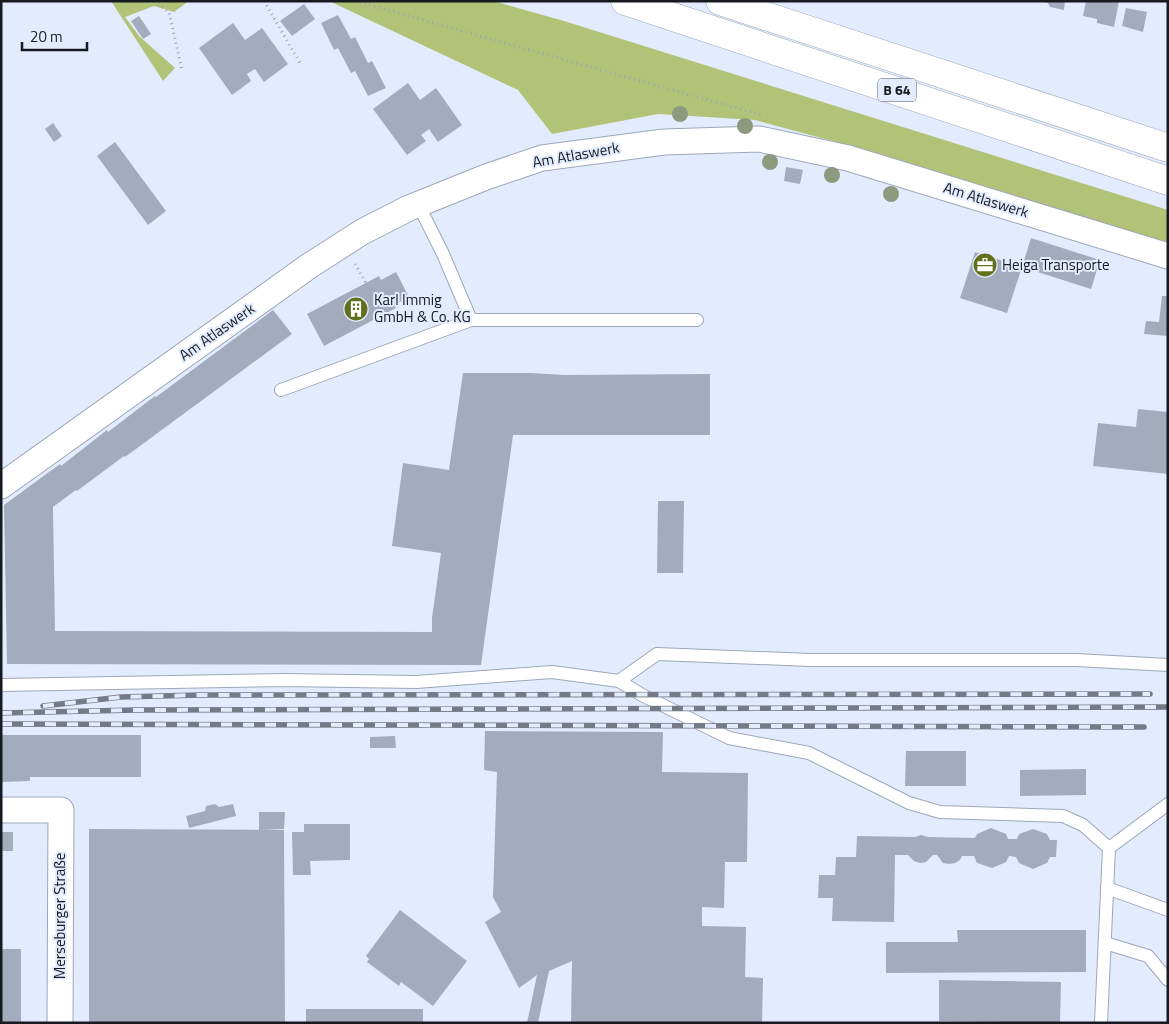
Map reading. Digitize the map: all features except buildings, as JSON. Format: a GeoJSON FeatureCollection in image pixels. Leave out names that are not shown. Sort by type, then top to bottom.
{"type":"FeatureCollection","features":[{"type":"Feature","properties":{"kind":"highway","name":"B 64"},"geometry":{"type":"LineString","coordinates":[[625,1],[1168,180]]}},
{"type":"Feature","properties":{"kind":"highway","name":"B 64"},"geometry":{"type":"LineString","coordinates":[[720,1],[1168,148]]}},
{"type":"Feature","properties":{"kind":"street","name":"Am Atlaswerk"},"geometry":{"type":"LineString","coordinates":[[1,486],[309,266],[362,232],[418,204],[486,177],[542,158],[664,142],[759,139],[848,158],[1168,256]]}},
{"type":"Feature","properties":{"kind":"street","name":"Merseburger Straße"},"geometry":{"type":"LineString","coordinates":[[1,810],[61,810],[60,1023]]}},
{"type":"Feature","properties":{"kind":"lane"},"geometry":{"type":"LineString","coordinates":[[418,204],[443,254],[471,320]]}},
{"type":"Feature","properties":{"kind":"lane"},"geometry":{"type":"LineString","coordinates":[[281,390],[471,320],[697,320]]}},
{"type":"Feature","properties":{"kind":"lane"},"geometry":{"type":"LineString","coordinates":[[618,681],[656,654],[810,660],[1076,660],[1168,665]]}},
{"type":"Feature","properties":{"kind":"lane"},"geometry":{"type":"LineString","coordinates":[[1,685],[284,680],[416,682],[552,672],[618,681],[729,738],[809,753],[909,803],[940,812],[1063,816],[1083,825],[1109,848]]}},
{"type":"Feature","properties":{"kind":"lane"},"geometry":{"type":"LineString","coordinates":[[1109,848],[1168,804]]}},
{"type":"Feature","properties":{"kind":"lane"},"geometry":{"type":"LineString","coordinates":[[1101,1023],[1109,848]]}},
{"type":"Feature","properties":{"kind":"lane"},"geometry":{"type":"LineString","coordinates":[[1107,888],[1168,910]]}},
{"type":"Feature","properties":{"kind":"lane"},"geometry":{"type":"LineString","coordinates":[[1105,943],[1148,956],[1168,980]]}},
{"type":"Feature","properties":{"kind":"path"},"geometry":{"type":"LineString","coordinates":[[154,1],[170,12],[182,70]]}},
{"type":"Feature","properties":{"kind":"path"},"geometry":{"type":"LineString","coordinates":[[264,1],[300,63]]}},
{"type":"Feature","properties":{"kind":"path"},"geometry":{"type":"LineString","coordinates":[[363,278],[366,283]]}},
{"type":"Feature","properties":{"kind":"green space"},"geometry":{"type":"Polygon","coordinates":[[[111,1],[189,1],[174,12],[154,6],[125,17],[140,37],[175,68],[163,81],[111,1]]]}},
{"type":"Feature","properties":{"kind":"green space"},"geometry":{"type":"Polygon","coordinates":[[[329,1],[493,1],[564,21],[1168,210],[1168,244],[877,153],[755,120],[658,114],[552,134],[518,90],[329,1]]]}},
{"type":"Feature","properties":{"kind":"railway"},"geometry":{"type":"LineString","coordinates":[[43,706],[121,697],[200,695],[1150,694]]}},
{"type":"Feature","properties":{"kind":"railway"},"geometry":{"type":"LineString","coordinates":[[1,713],[136,710],[1168,707]]}},
{"type":"Feature","properties":{"kind":"railway"},"geometry":{"type":"LineString","coordinates":[[1,724],[1144,727]]}},
{"type":"Feature","properties":{"kind":"place","name":"Heiga Transporte"},"geometry":{"type":"Point","coordinates":[985,265]}},
{"type":"Feature","properties":{"kind":"place","name":"Karl Immig GmbH & Co. KG"},"geometry":{"type":"Point","coordinates":[356,309]}}]}
